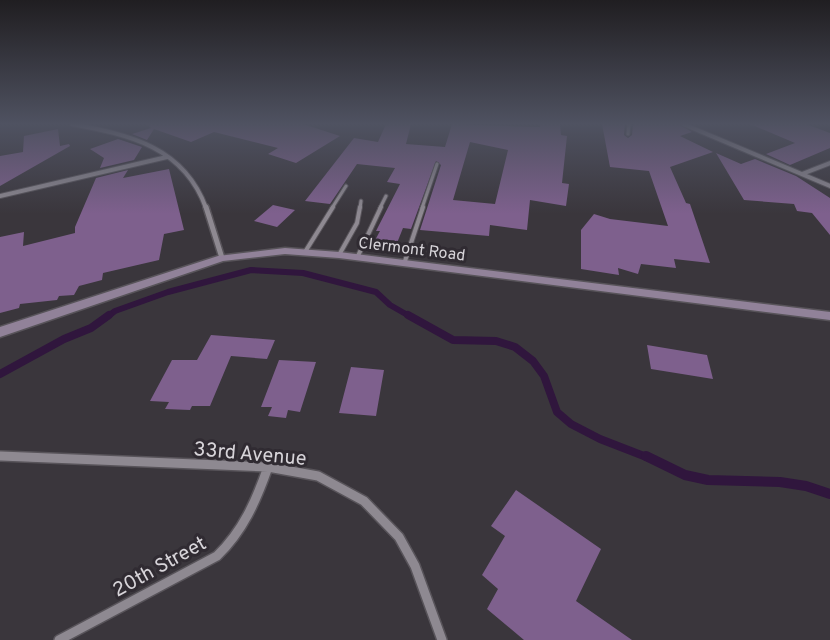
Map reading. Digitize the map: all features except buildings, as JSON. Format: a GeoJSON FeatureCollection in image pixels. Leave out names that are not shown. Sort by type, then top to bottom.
{"type":"FeatureCollection","features":[{"type":"Feature","properties":{"kind":"street"},"geometry":{"type":"LineString","coordinates":[[162,154],[180,165],[199,191],[222,258]]}},
{"type":"Feature","properties":{"kind":"street"},"geometry":{"type":"LineString","coordinates":[[753,154],[830,186]]}},
{"type":"Feature","properties":{"kind":"street"},"geometry":{"type":"LineString","coordinates":[[0,196],[166,157]]}},
{"type":"Feature","properties":{"kind":"street"},"geometry":{"type":"LineString","coordinates":[[801,174],[830,163]]}},
{"type":"Feature","properties":{"kind":"street","name":"Clermont Road"},"geometry":{"type":"LineString","coordinates":[[0,332],[222,258],[261,252],[339,255],[830,316]]}},
{"type":"Feature","properties":{"kind":"street","name":"33rd Avenue"},"geometry":{"type":"LineString","coordinates":[[0,456],[268,467],[318,476],[364,501],[399,537],[415,566],[442,640]]}},
{"type":"Feature","properties":{"kind":"street","name":"20th Street"},"geometry":{"type":"LineString","coordinates":[[59,640],[217,556],[234,541],[246,525],[268,467]]}},
{"type":"Feature","properties":{"kind":"lane"},"geometry":{"type":"LineString","coordinates":[[404,264],[437,164]]}},
{"type":"Feature","properties":{"kind":"lane"},"geometry":{"type":"LineString","coordinates":[[305,252],[346,186]]}},
{"type":"Feature","properties":{"kind":"lane"},"geometry":{"type":"LineString","coordinates":[[357,258],[386,196]]}},
{"type":"Feature","properties":{"kind":"lane"},"geometry":{"type":"LineString","coordinates":[[339,255],[357,223],[361,201]]}},
{"type":"Feature","properties":{"kind":"waterway"},"geometry":{"type":"LineString","coordinates":[[107,317],[115,311],[168,292],[251,270],[303,273],[376,292],[390,305],[411,317]]}},
{"type":"Feature","properties":{"kind":"waterway"},"geometry":{"type":"LineString","coordinates":[[0,374],[64,339],[91,328],[109,315]]}},
{"type":"Feature","properties":{"kind":"waterway"},"geometry":{"type":"LineString","coordinates":[[408,315],[453,340],[496,341],[515,347],[533,361],[544,376],[557,412],[571,424],[600,439],[649,458]]}},
{"type":"Feature","properties":{"kind":"waterway"},"geometry":{"type":"LineString","coordinates":[[646,456],[685,475],[708,480],[780,482],[806,486],[830,494]]}}]}
